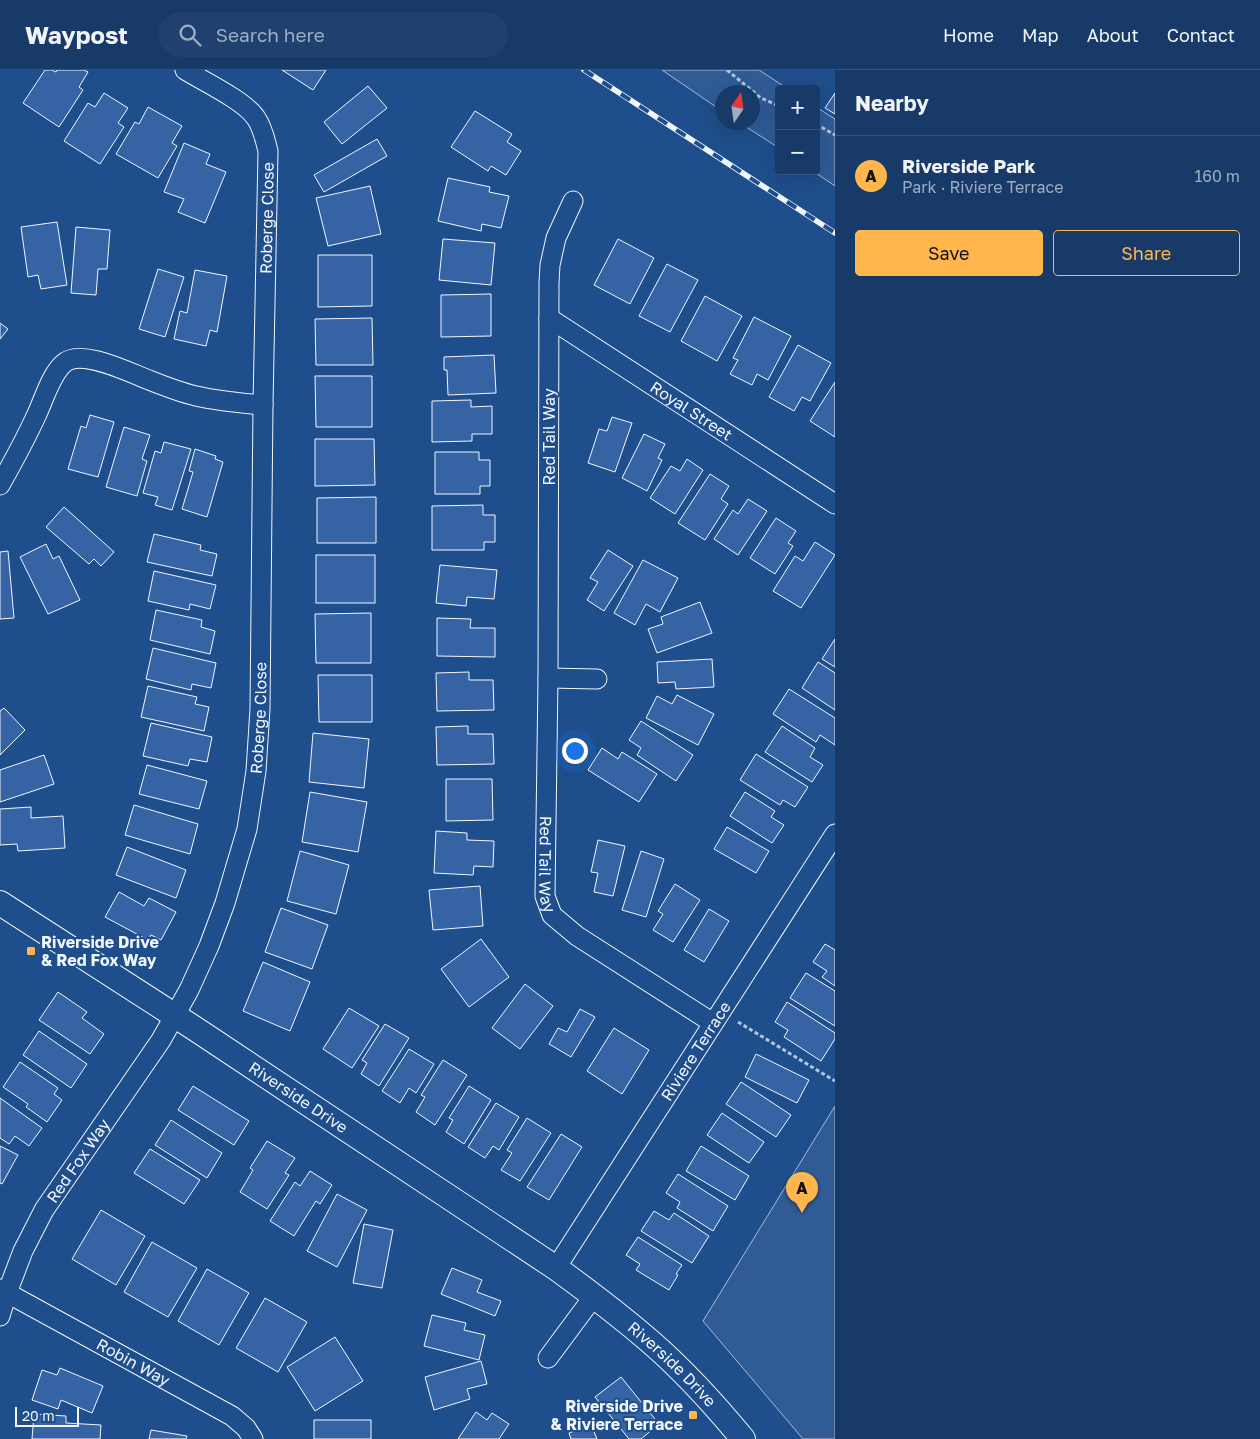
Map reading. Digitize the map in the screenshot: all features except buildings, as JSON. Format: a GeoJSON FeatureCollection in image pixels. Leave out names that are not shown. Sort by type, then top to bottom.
{"type":"FeatureCollection","features":[{"type":"Feature","properties":{"kind":"street","name":"Roberge Close"},"geometry":{"type":"LineString","coordinates":[[175,1016],[209,946],[225,903],[247,829],[257,764],[260,709],[268,151],[264,134],[256,117],[241,104],[185,70]]}},
{"type":"Feature","properties":{"kind":"street","name":"Red Tail Way"},"geometry":{"type":"LineString","coordinates":[[573,201],[556,238],[549,283],[548,678],[545,896],[552,915],[578,936],[713,1023]]}},
{"type":"Feature","properties":{"kind":"street","name":"Royal Street"},"geometry":{"type":"LineString","coordinates":[[549,318],[835,504]]}},
{"type":"Feature","properties":{"kind":"street"},"geometry":{"type":"LineString","coordinates":[[0,485],[60,366],[67,360],[78,358],[105,363],[176,391],[195,396],[233,403],[263,405]]}},
{"type":"Feature","properties":{"kind":"street"},"geometry":{"type":"LineString","coordinates":[[548,678],[597,680]]}},
{"type":"Feature","properties":{"kind":"street","name":"Riviere Terrace"},"geometry":{"type":"LineString","coordinates":[[556,1268],[835,834]]}},
{"type":"Feature","properties":{"kind":"street","name":"Riverside Drive"},"geometry":{"type":"LineString","coordinates":[[0,903],[175,1016],[556,1268],[611,1309],[663,1353],[693,1382],[744,1439]]}},
{"type":"Feature","properties":{"kind":"street","name":"Red Fox Way"},"geometry":{"type":"LineString","coordinates":[[0,1316],[4,1291],[44,1210],[161,1040],[175,1016]]}},
{"type":"Feature","properties":{"kind":"street","name":"Robin Way"},"geometry":{"type":"LineString","coordinates":[[4,1291],[232,1416],[246,1428],[253,1439]]}},
{"type":"Feature","properties":{"kind":"street"},"geometry":{"type":"LineString","coordinates":[[548,1358],[594,1296]]}},
{"type":"Feature","properties":{"kind":"path"},"geometry":{"type":"LineString","coordinates":[[727,70],[761,98],[775,104]]}},
{"type":"Feature","properties":{"kind":"path"},"geometry":{"type":"LineString","coordinates":[[820,126],[835,134]]}},
{"type":"Feature","properties":{"kind":"path"},"geometry":{"type":"LineString","coordinates":[[733,1019],[835,1081]]}},
{"type":"Feature","properties":{"kind":"shaded area"},"geometry":{"type":"Polygon","coordinates":[[[662,70],[759,70],[782,85],[775,85],[775,145],[751,130],[760,130],[760,85],[715,85],[715,106],[662,70]]]}},
{"type":"Feature","properties":{"kind":"shaded area"},"geometry":{"type":"Polygon","coordinates":[[[820,110],[835,119],[835,186],[819,175],[820,110]]]}},
{"type":"Feature","properties":{"kind":"shaded area"},"geometry":{"type":"Polygon","coordinates":[[[835,1106],[835,1439],[803,1439],[703,1321],[835,1106]]]}},
{"type":"Feature","properties":{"kind":"railway"},"geometry":{"type":"LineString","coordinates":[[584,70],[835,233]]}},
{"type":"Feature","properties":{"kind":"place","name":"Riverside Drive & Red Fox Way"},"geometry":{"type":"Point","coordinates":[31,951]}},
{"type":"Feature","properties":{"kind":"place","name":"Riverside Park"},"geometry":{"type":"Point","coordinates":[802,1213]}},
{"type":"Feature","properties":{"kind":"place","name":"Riverside Drive & Riviere Terrace"},"geometry":{"type":"Point","coordinates":[693,1415]}}]}
